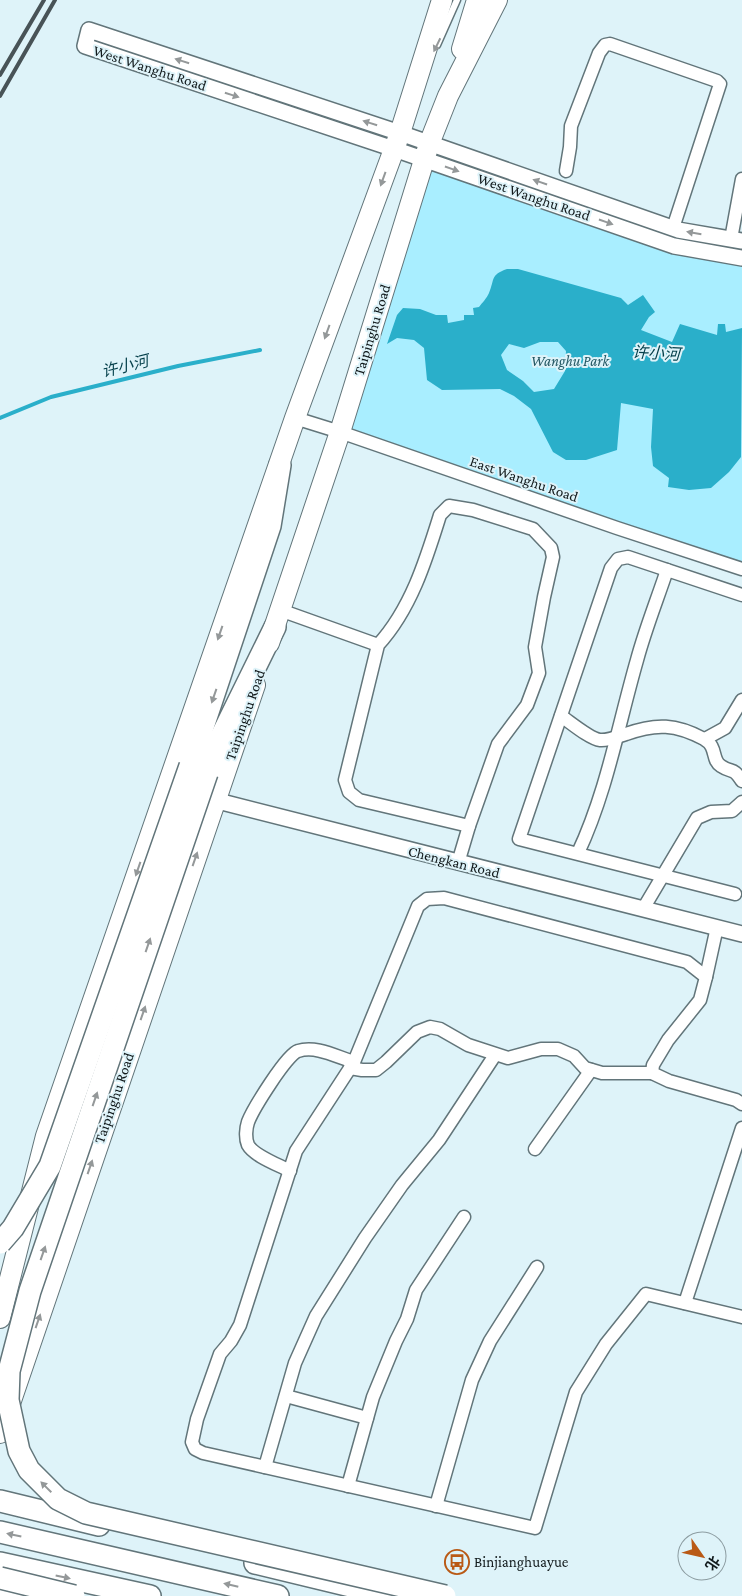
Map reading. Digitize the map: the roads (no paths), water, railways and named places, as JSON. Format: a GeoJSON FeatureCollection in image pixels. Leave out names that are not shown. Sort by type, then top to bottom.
{"type":"FeatureCollection","features":[{"type":"Feature","properties":{"kind":"highway"},"geometry":{"type":"LineString","coordinates":[[280,465],[270,526],[198,769],[30,1291],[9,1371],[8,1400],[19,1451],[29,1470],[58,1499],[86,1513],[445,1596]]}},
{"type":"Feature","properties":{"kind":"highway"},"geometry":{"type":"LineString","coordinates":[[0,1243],[13,1228],[50,1166],[198,769],[217,745],[278,619]]}},
{"type":"Feature","properties":{"kind":"highway"},"geometry":{"type":"LineString","coordinates":[[0,1501],[392,1596]]}},
{"type":"Feature","properties":{"kind":"highway"},"geometry":{"type":"LineString","coordinates":[[0,1516],[107,1526]]}},
{"type":"Feature","properties":{"kind":"highway"},"geometry":{"type":"LineString","coordinates":[[0,1532],[278,1596]]}},
{"type":"Feature","properties":{"kind":"highway"},"geometry":{"type":"LineString","coordinates":[[0,1563],[150,1596]]}},
{"type":"Feature","properties":{"kind":"highway"},"geometry":{"type":"LineString","coordinates":[[0,1578],[61,1596]]}},
{"type":"Feature","properties":{"kind":"highway"},"geometry":{"type":"LineString","coordinates":[[0,1578],[74,1596]]}},
{"type":"Feature","properties":{"kind":"highway"},"geometry":{"type":"LineString","coordinates":[[0,1591],[22,1596]]}},
{"type":"Feature","properties":{"kind":"main road"},"geometry":{"type":"LineString","coordinates":[[0,1318],[46,1136],[295,418],[397,141],[442,0]]}},
{"type":"Feature","properties":{"kind":"main road"},"geometry":{"type":"LineString","coordinates":[[448,96],[477,0]]}},
{"type":"Feature","properties":{"kind":"main road","name":"Taipinghu Road"},"geometry":{"type":"LineString","coordinates":[[0,1433],[278,619],[340,432],[427,152],[448,96],[497,0]]}},
{"type":"Feature","properties":{"kind":"street","name":"West Wanghu Road"},"geometry":{"type":"LineString","coordinates":[[397,141],[85,46],[88,30],[397,141],[427,152],[674,246],[742,258]]}},
{"type":"Feature","properties":{"kind":"street"},"geometry":{"type":"LineString","coordinates":[[566,170],[572,126],[599,53],[605,45],[610,44],[717,81],[720,84],[673,228]]}},
{"type":"Feature","properties":{"kind":"street","name":"West Wanghu Road"},"geometry":{"type":"LineString","coordinates":[[427,152],[673,228],[736,240]]}},
{"type":"Feature","properties":{"kind":"street"},"geometry":{"type":"LineString","coordinates":[[736,240],[742,179]]}},
{"type":"Feature","properties":{"kind":"street","name":"East Wanghu Road"},"geometry":{"type":"LineString","coordinates":[[295,418],[742,569]]}},
{"type":"Feature","properties":{"kind":"street"},"geometry":{"type":"LineString","coordinates":[[458,863],[498,744],[527,705],[539,674],[535,648],[553,557],[551,548],[533,529],[473,510],[449,506],[440,515],[413,591],[391,629],[378,645],[345,780],[349,792],[359,800],[470,826]]}},
{"type":"Feature","properties":{"kind":"street"},"geometry":{"type":"LineString","coordinates":[[735,894],[663,874],[520,839],[611,568],[618,558],[628,557],[742,595]]}},
{"type":"Feature","properties":{"kind":"street"},"geometry":{"type":"LineString","coordinates":[[578,853],[604,786],[637,660],[667,570]]}},
{"type":"Feature","properties":{"kind":"street"},"geometry":{"type":"LineString","coordinates":[[278,619],[378,645]]}},
{"type":"Feature","properties":{"kind":"street"},"geometry":{"type":"LineString","coordinates":[[705,739],[725,728],[742,700]]}},
{"type":"Feature","properties":{"kind":"street"},"geometry":{"type":"LineString","coordinates":[[561,716],[600,740],[616,738],[640,729],[663,725],[680,729],[705,739],[714,748],[715,759],[721,766],[735,771],[742,781]]}},
{"type":"Feature","properties":{"kind":"street","name":"Chengkan Road"},"geometry":{"type":"LineString","coordinates":[[167,785],[214,802],[742,934]]}},
{"type":"Feature","properties":{"kind":"street"},"geometry":{"type":"LineString","coordinates":[[642,909],[697,818],[711,812],[732,811],[742,802]]}},
{"type":"Feature","properties":{"kind":"street"},"geometry":{"type":"LineString","coordinates":[[706,977],[687,962],[444,898],[427,899],[418,906],[352,1065],[296,1152],[240,1325],[231,1341],[220,1354],[197,1419],[192,1442],[195,1449],[203,1453],[535,1528],[576,1392],[606,1344],[646,1294],[742,1317]]}},
{"type":"Feature","properties":{"kind":"street"},"geometry":{"type":"LineString","coordinates":[[652,1073],[653,1065],[668,1040],[700,1000],[717,927]]}},
{"type":"Feature","properties":{"kind":"street"},"geometry":{"type":"LineString","coordinates":[[290,1171],[258,1154],[248,1145],[246,1135],[248,1122],[284,1064],[296,1051],[311,1048],[362,1070],[376,1070],[417,1032],[430,1027],[440,1029],[468,1045],[495,1055],[508,1058],[540,1049],[558,1049],[574,1056],[585,1068],[591,1070],[602,1073],[652,1073],[669,1081],[736,1100],[742,1104]]}},
{"type":"Feature","properties":{"kind":"street"},"geometry":{"type":"LineString","coordinates":[[265,1467],[295,1363],[316,1316],[365,1238],[402,1185],[439,1140],[495,1055]]}},
{"type":"Feature","properties":{"kind":"street"},"geometry":{"type":"LineString","coordinates":[[535,1149],[591,1070]]}},
{"type":"Feature","properties":{"kind":"street"},"geometry":{"type":"LineString","coordinates":[[685,1303],[742,1128]]}},
{"type":"Feature","properties":{"kind":"street"},"geometry":{"type":"LineString","coordinates":[[348,1486],[373,1397],[407,1319],[416,1290],[464,1217]]}},
{"type":"Feature","properties":{"kind":"street"},"geometry":{"type":"LineString","coordinates":[[436,1506],[472,1380],[490,1341],[537,1267]]}},
{"type":"Feature","properties":{"kind":"street"},"geometry":{"type":"LineString","coordinates":[[286,1396],[367,1418]]}},
{"type":"Feature","properties":{"kind":"lane"},"geometry":{"type":"LineString","coordinates":[[435,49],[457,0]]}},
{"type":"Feature","properties":{"kind":"lane"},"geometry":{"type":"LineString","coordinates":[[413,94],[431,58]]}},
{"type":"Feature","properties":{"kind":"water"},"geometry":{"type":"Polygon","coordinates":[[[507,269],[518,269],[621,298],[628,305],[643,295],[655,312],[649,317],[641,330],[672,342],[680,324],[717,335],[718,324],[725,324],[726,332],[742,328],[741,457],[729,472],[711,488],[689,490],[668,487],[669,478],[653,466],[651,447],[653,409],[621,403],[617,450],[586,460],[566,460],[553,452],[531,409],[514,396],[500,389],[442,390],[427,380],[424,348],[414,340],[397,338],[387,344],[397,315],[403,308],[420,309],[436,315],[447,315],[448,323],[464,320],[464,315],[474,315],[473,308],[479,307],[489,293],[495,276],[507,269]],[[540,342],[524,348],[509,344],[501,355],[507,370],[523,381],[534,392],[554,389],[565,371],[566,351],[558,342],[540,342]]]}},
{"type":"Feature","properties":{"kind":"waterway","name":"许小河"},"geometry":{"type":"LineString","coordinates":[[0,418],[51,397],[178,366],[260,350]]}},
{"type":"Feature","properties":{"kind":"railway"},"geometry":{"type":"LineString","coordinates":[[0,75],[44,0]]}},
{"type":"Feature","properties":{"kind":"railway"},"geometry":{"type":"LineString","coordinates":[[0,96],[55,0]]}},
{"type":"Feature","properties":{"kind":"place","name":"Binjianghuayue"},"geometry":{"type":"Point","coordinates":[457,1562]}},
{"type":"Feature","properties":{"kind":"park label","name":"Wanghu Park"},"geometry":{"type":"Point","coordinates":[570,361]}}]}
